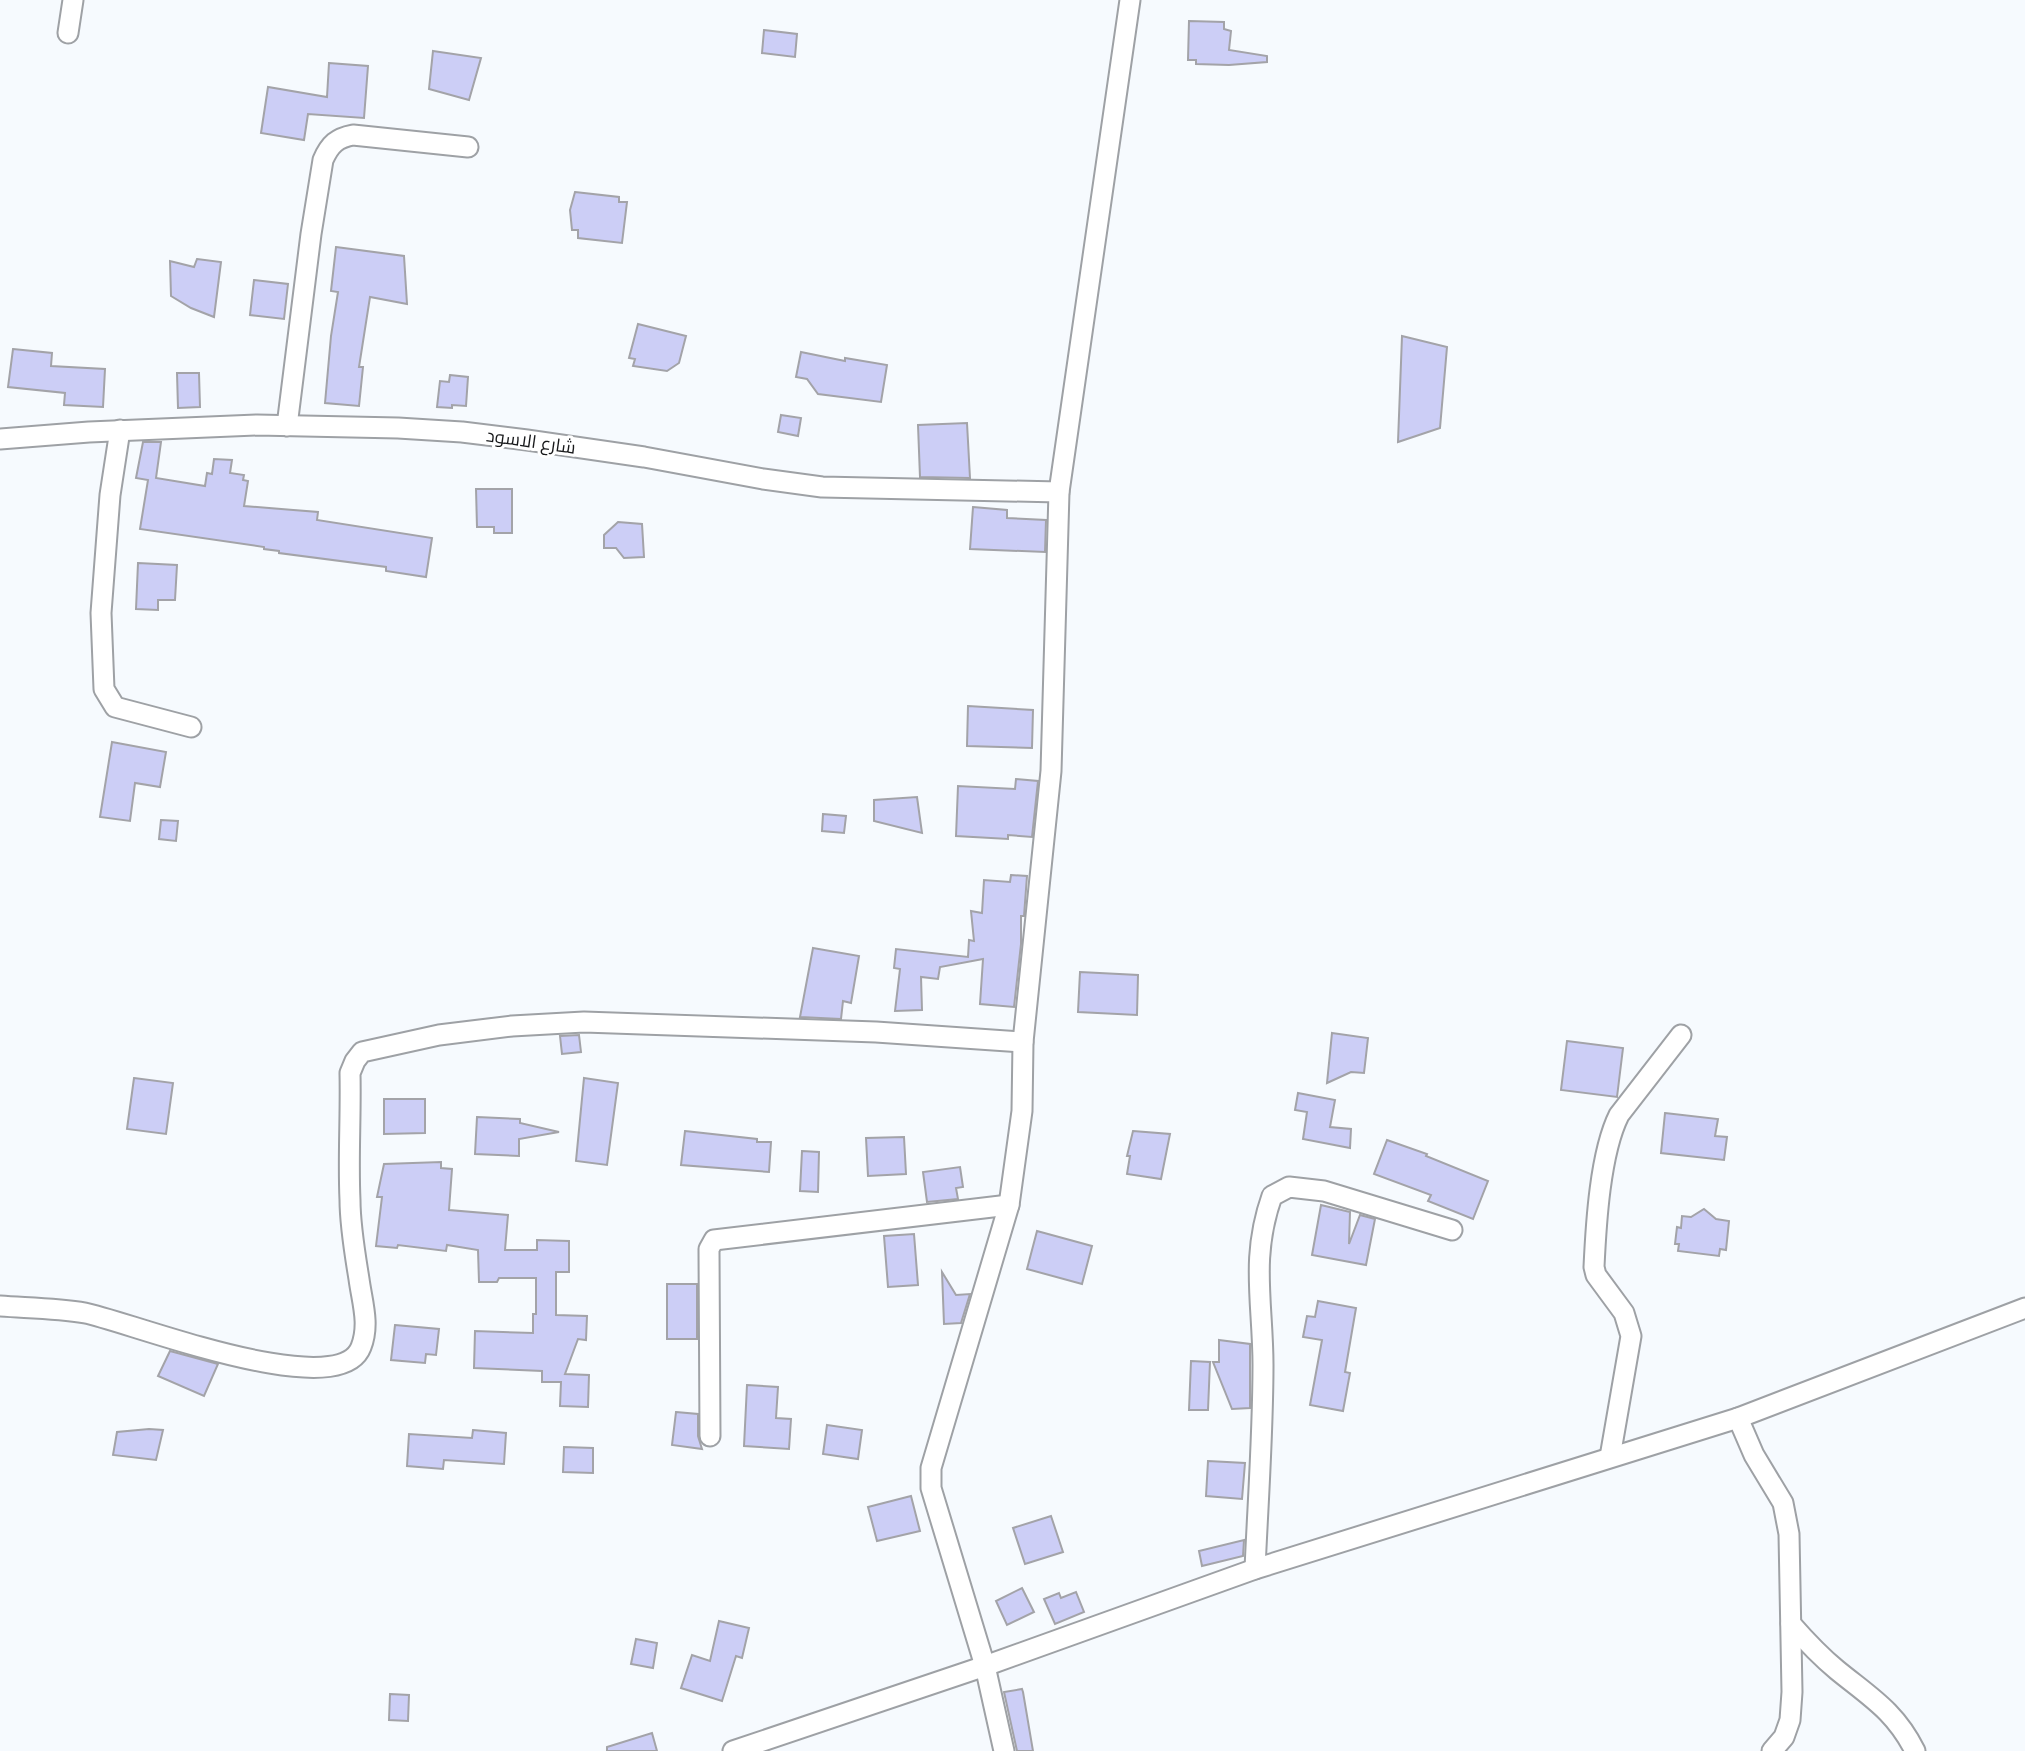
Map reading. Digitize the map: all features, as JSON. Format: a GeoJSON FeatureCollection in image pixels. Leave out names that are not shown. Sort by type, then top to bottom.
{"type":"FeatureCollection","features":[{"type":"Feature","properties":{"kind":"street"},"geometry":{"type":"LineString","coordinates":[[68,33],[73,0]]}},
{"type":"Feature","properties":{"kind":"street"},"geometry":{"type":"LineString","coordinates":[[1004,1751],[985,1667],[931,1488],[931,1468],[1009,1205],[1022,1111],[1023,1042],[1051,771],[1059,492],[1130,0]]}},
{"type":"Feature","properties":{"kind":"street"},"geometry":{"type":"LineString","coordinates":[[287,426],[310,234],[327,150],[340,138],[353,135],[468,147]]}},
{"type":"Feature","properties":{"kind":"street","name":"شارع الاسود"},"geometry":{"type":"LineString","coordinates":[[0,439],[120,430],[257,425],[398,428],[462,432],[644,457],[763,480],[822,487],[1059,492]]}},
{"type":"Feature","properties":{"kind":"street"},"geometry":{"type":"LineString","coordinates":[[120,430],[110,495],[101,613],[104,689],[115,707],[191,727]]}},
{"type":"Feature","properties":{"kind":"street"},"geometry":{"type":"LineString","coordinates":[[0,1306],[83,1313],[234,1357],[298,1368],[345,1363],[354,1357],[360,1350],[365,1322],[349,1202],[350,1073],[355,1060],[362,1052],[439,1035],[512,1026],[584,1022],[876,1032],[1023,1042]]}},
{"type":"Feature","properties":{"kind":"street"},"geometry":{"type":"LineString","coordinates":[[1610,1457],[1631,1336],[1624,1313],[1594,1267],[1602,1185],[1611,1130],[1619,1115],[1681,1035]]}},
{"type":"Feature","properties":{"kind":"street"},"geometry":{"type":"LineString","coordinates":[[1255,1569],[1263,1364],[1258,1266],[1263,1229],[1272,1196],[1289,1187],[1324,1191],[1452,1230]]}},
{"type":"Feature","properties":{"kind":"street"},"geometry":{"type":"LineString","coordinates":[[710,1436],[709,1249],[714,1240],[1009,1205]]}},
{"type":"Feature","properties":{"kind":"street"},"geometry":{"type":"LineString","coordinates":[[733,1751],[985,1667],[1255,1569],[1738,1418],[2025,1308]]}},
{"type":"Feature","properties":{"kind":"street"},"geometry":{"type":"LineString","coordinates":[[1738,1418],[1754,1455],[1776,1489],[1787,1518],[1791,1624],[1790,1720],[1784,1737],[1772,1751]]}},
{"type":"Feature","properties":{"kind":"street"},"geometry":{"type":"LineString","coordinates":[[1791,1624],[1817,1652],[1886,1709],[1907,1735],[1915,1751]]}},
{"type":"Feature","properties":{"kind":"building"},"geometry":{"type":"Polygon","coordinates":[[[1189,21],[1224,22],[1224,29],[1231,31],[1229,50],[1267,56],[1267,62],[1229,65],[1196,64],[1196,60],[1188,60],[1189,21]]]}},
{"type":"Feature","properties":{"kind":"building"},"geometry":{"type":"Polygon","coordinates":[[[764,30],[797,34],[795,57],[762,53],[764,30]]]}},
{"type":"Feature","properties":{"kind":"building"},"geometry":{"type":"Polygon","coordinates":[[[433,51],[481,58],[469,100],[429,89],[433,51]]]}},
{"type":"Feature","properties":{"kind":"building"},"geometry":{"type":"Polygon","coordinates":[[[329,63],[368,66],[364,118],[308,114],[304,140],[261,133],[268,87],[327,97],[329,63]]]}},
{"type":"Feature","properties":{"kind":"building"},"geometry":{"type":"Polygon","coordinates":[[[575,192],[619,197],[619,202],[627,202],[622,243],[578,238],[578,230],[572,230],[570,210],[575,192]]]}},
{"type":"Feature","properties":{"kind":"building"},"geometry":{"type":"Polygon","coordinates":[[[336,247],[404,256],[407,304],[370,297],[359,367],[363,367],[359,406],[325,403],[338,292],[331,291],[336,247]]]}},
{"type":"Feature","properties":{"kind":"building"},"geometry":{"type":"Polygon","coordinates":[[[197,259],[221,262],[214,317],[171,296],[170,261],[194,267],[197,259]]]}},
{"type":"Feature","properties":{"kind":"building"},"geometry":{"type":"Polygon","coordinates":[[[254,280],[288,284],[284,319],[250,315],[254,280]]]}},
{"type":"Feature","properties":{"kind":"building"},"geometry":{"type":"Polygon","coordinates":[[[638,324],[686,336],[679,363],[667,371],[633,366],[635,359],[629,358],[638,324]]]}},
{"type":"Feature","properties":{"kind":"building"},"geometry":{"type":"Polygon","coordinates":[[[1402,336],[1447,347],[1440,428],[1398,442],[1402,336]]]}},
{"type":"Feature","properties":{"kind":"building"},"geometry":{"type":"Polygon","coordinates":[[[13,349],[52,353],[51,366],[105,369],[103,407],[64,405],[65,393],[8,387],[13,349]]]}},
{"type":"Feature","properties":{"kind":"building"},"geometry":{"type":"Polygon","coordinates":[[[801,352],[845,361],[845,358],[887,365],[881,402],[818,394],[807,379],[796,377],[801,352]]]}},
{"type":"Feature","properties":{"kind":"building"},"geometry":{"type":"Polygon","coordinates":[[[177,373],[199,373],[200,407],[178,408],[177,373]]]}},
{"type":"Feature","properties":{"kind":"building"},"geometry":{"type":"Polygon","coordinates":[[[450,375],[468,377],[466,406],[437,407],[440,381],[449,382],[450,375]]]}},
{"type":"Feature","properties":{"kind":"building"},"geometry":{"type":"Polygon","coordinates":[[[781,415],[801,418],[798,436],[778,432],[781,415]]]}},
{"type":"Feature","properties":{"kind":"building"},"geometry":{"type":"Polygon","coordinates":[[[967,423],[970,478],[920,477],[918,425],[967,423]]]}},
{"type":"Feature","properties":{"kind":"building"},"geometry":{"type":"Polygon","coordinates":[[[143,442],[161,442],[156,478],[205,486],[207,473],[212,474],[214,459],[232,460],[230,473],[244,475],[243,480],[248,481],[244,506],[318,512],[317,520],[432,538],[426,577],[386,571],[386,567],[279,553],[264,547],[140,529],[148,480],[136,478],[143,442]]]}},
{"type":"Feature","properties":{"kind":"building"},"geometry":{"type":"Polygon","coordinates":[[[476,489],[512,489],[512,533],[494,533],[494,527],[477,527],[476,489]]]}},
{"type":"Feature","properties":{"kind":"building"},"geometry":{"type":"Polygon","coordinates":[[[973,507],[1007,510],[1007,518],[1046,520],[1045,552],[970,549],[973,507]]]}},
{"type":"Feature","properties":{"kind":"building"},"geometry":{"type":"Polygon","coordinates":[[[618,522],[642,524],[644,557],[624,558],[616,548],[604,548],[604,535],[618,522]]]}},
{"type":"Feature","properties":{"kind":"building"},"geometry":{"type":"Polygon","coordinates":[[[138,563],[177,565],[175,600],[158,600],[158,610],[136,609],[138,563]]]}},
{"type":"Feature","properties":{"kind":"building"},"geometry":{"type":"Polygon","coordinates":[[[968,706],[1033,710],[1032,748],[967,746],[968,706]]]}},
{"type":"Feature","properties":{"kind":"building"},"geometry":{"type":"Polygon","coordinates":[[[112,742],[166,752],[160,787],[135,783],[130,821],[100,817],[112,742]]]}},
{"type":"Feature","properties":{"kind":"building"},"geometry":{"type":"Polygon","coordinates":[[[1016,779],[1038,781],[1032,837],[1008,835],[1008,839],[956,836],[958,786],[1015,789],[1016,779]]]}},
{"type":"Feature","properties":{"kind":"building"},"geometry":{"type":"Polygon","coordinates":[[[917,797],[922,833],[874,821],[874,800],[917,797]]]}},
{"type":"Feature","properties":{"kind":"building"},"geometry":{"type":"Polygon","coordinates":[[[823,814],[846,816],[844,833],[822,831],[823,814]]]}},
{"type":"Feature","properties":{"kind":"building"},"geometry":{"type":"Polygon","coordinates":[[[161,820],[178,821],[176,841],[159,839],[161,820]]]}},
{"type":"Feature","properties":{"kind":"building"},"geometry":{"type":"Polygon","coordinates":[[[1011,875],[1027,876],[1014,1007],[980,1004],[983,959],[940,967],[938,979],[921,977],[922,1010],[895,1011],[900,969],[894,968],[896,949],[968,957],[969,940],[974,941],[971,911],[982,913],[984,880],[1010,882],[1011,875]]]}},
{"type":"Feature","properties":{"kind":"building"},"geometry":{"type":"Polygon","coordinates":[[[813,948],[859,956],[851,1003],[843,1001],[841,1019],[800,1017],[813,948]]]}},
{"type":"Feature","properties":{"kind":"building"},"geometry":{"type":"Polygon","coordinates":[[[1080,972],[1138,975],[1137,1015],[1078,1012],[1080,972]]]}},
{"type":"Feature","properties":{"kind":"building"},"geometry":{"type":"Polygon","coordinates":[[[1332,1033],[1368,1038],[1364,1073],[1351,1072],[1327,1083],[1332,1033]]]}},
{"type":"Feature","properties":{"kind":"building"},"geometry":{"type":"Polygon","coordinates":[[[579,1035],[581,1052],[562,1054],[560,1036],[579,1035]]]}},
{"type":"Feature","properties":{"kind":"building"},"geometry":{"type":"Polygon","coordinates":[[[1567,1041],[1623,1048],[1617,1097],[1561,1090],[1567,1041]]]}},
{"type":"Feature","properties":{"kind":"building"},"geometry":{"type":"Polygon","coordinates":[[[134,1078],[173,1083],[166,1134],[127,1129],[134,1078]]]}},
{"type":"Feature","properties":{"kind":"building"},"geometry":{"type":"Polygon","coordinates":[[[584,1078],[618,1083],[607,1165],[576,1161],[584,1078]]]}},
{"type":"Feature","properties":{"kind":"building"},"geometry":{"type":"Polygon","coordinates":[[[1298,1093],[1335,1100],[1330,1127],[1351,1129],[1350,1148],[1303,1139],[1307,1112],[1295,1110],[1298,1093]]]}},
{"type":"Feature","properties":{"kind":"building"},"geometry":{"type":"Polygon","coordinates":[[[384,1099],[425,1099],[425,1133],[384,1134],[384,1099]]]}},
{"type":"Feature","properties":{"kind":"building"},"geometry":{"type":"Polygon","coordinates":[[[1665,1113],[1718,1119],[1715,1136],[1727,1137],[1724,1160],[1661,1153],[1665,1113]]]}},
{"type":"Feature","properties":{"kind":"building"},"geometry":{"type":"Polygon","coordinates":[[[477,1117],[520,1119],[520,1123],[559,1132],[519,1139],[519,1156],[475,1154],[477,1117]]]}},
{"type":"Feature","properties":{"kind":"building"},"geometry":{"type":"Polygon","coordinates":[[[685,1131],[771,1142],[769,1172],[681,1165],[685,1131]]]}},
{"type":"Feature","properties":{"kind":"building"},"geometry":{"type":"Polygon","coordinates":[[[1133,1131],[1170,1134],[1161,1179],[1127,1174],[1130,1156],[1127,1156],[1133,1131]]]}},
{"type":"Feature","properties":{"kind":"building"},"geometry":{"type":"Polygon","coordinates":[[[904,1137],[906,1174],[868,1176],[866,1138],[904,1137]]]}},
{"type":"Feature","properties":{"kind":"building"},"geometry":{"type":"Polygon","coordinates":[[[1387,1140],[1488,1181],[1473,1219],[1428,1201],[1431,1195],[1374,1174],[1387,1140]]]}},
{"type":"Feature","properties":{"kind":"building"},"geometry":{"type":"Polygon","coordinates":[[[802,1151],[819,1152],[818,1192],[800,1191],[802,1151]]]}},
{"type":"Feature","properties":{"kind":"building"},"geometry":{"type":"Polygon","coordinates":[[[441,1162],[441,1168],[452,1169],[449,1210],[508,1215],[505,1250],[537,1250],[537,1240],[569,1241],[569,1272],[556,1272],[556,1315],[587,1316],[586,1340],[578,1339],[565,1374],[589,1375],[588,1407],[560,1406],[561,1382],[542,1382],[542,1371],[474,1368],[475,1331],[533,1333],[536,1278],[499,1278],[497,1282],[479,1282],[478,1250],[447,1245],[446,1251],[398,1245],[397,1248],[376,1246],[382,1197],[377,1197],[384,1164],[441,1162]]]}},
{"type":"Feature","properties":{"kind":"building"},"geometry":{"type":"Polygon","coordinates":[[[960,1167],[963,1187],[956,1188],[958,1199],[927,1202],[923,1172],[960,1167]]]}},
{"type":"Feature","properties":{"kind":"building"},"geometry":{"type":"Polygon","coordinates":[[[1321,1205],[1350,1212],[1349,1244],[1360,1215],[1375,1219],[1366,1265],[1312,1255],[1321,1205]]]}},
{"type":"Feature","properties":{"kind":"building"},"geometry":{"type":"Polygon","coordinates":[[[1704,1209],[1716,1219],[1729,1221],[1726,1250],[1720,1249],[1719,1256],[1678,1251],[1679,1244],[1675,1244],[1677,1227],[1681,1228],[1682,1216],[1691,1217],[1704,1209]]]}},
{"type":"Feature","properties":{"kind":"building"},"geometry":{"type":"Polygon","coordinates":[[[1037,1231],[1092,1246],[1082,1284],[1027,1269],[1037,1231]]]}},
{"type":"Feature","properties":{"kind":"building"},"geometry":{"type":"Polygon","coordinates":[[[914,1234],[918,1285],[888,1287],[884,1236],[914,1234]]]}},
{"type":"Feature","properties":{"kind":"building"},"geometry":{"type":"Polygon","coordinates":[[[942,1272],[956,1295],[970,1294],[961,1323],[944,1324],[942,1272]]]}},
{"type":"Feature","properties":{"kind":"building"},"geometry":{"type":"Polygon","coordinates":[[[667,1284],[697,1284],[697,1339],[667,1339],[667,1284]]]}},
{"type":"Feature","properties":{"kind":"building"},"geometry":{"type":"Polygon","coordinates":[[[1318,1301],[1356,1308],[1345,1372],[1350,1373],[1343,1411],[1310,1405],[1322,1340],[1303,1337],[1307,1316],[1315,1317],[1318,1301]]]}},
{"type":"Feature","properties":{"kind":"building"},"geometry":{"type":"Polygon","coordinates":[[[395,1325],[439,1329],[436,1355],[426,1354],[425,1363],[391,1360],[395,1325]]]}},
{"type":"Feature","properties":{"kind":"building"},"geometry":{"type":"Polygon","coordinates":[[[1219,1340],[1250,1344],[1250,1408],[1232,1409],[1213,1362],[1219,1362],[1219,1340]]]}},
{"type":"Feature","properties":{"kind":"building"},"geometry":{"type":"Polygon","coordinates":[[[170,1351],[218,1364],[204,1396],[158,1376],[170,1351]]]}},
{"type":"Feature","properties":{"kind":"building"},"geometry":{"type":"Polygon","coordinates":[[[1191,1361],[1210,1362],[1208,1410],[1189,1410],[1191,1361]]]}},
{"type":"Feature","properties":{"kind":"building"},"geometry":{"type":"Polygon","coordinates":[[[747,1385],[778,1387],[776,1418],[791,1419],[789,1449],[744,1446],[747,1385]]]}},
{"type":"Feature","properties":{"kind":"building"},"geometry":{"type":"Polygon","coordinates":[[[676,1412],[698,1414],[698,1436],[702,1449],[672,1445],[676,1412]]]}},
{"type":"Feature","properties":{"kind":"building"},"geometry":{"type":"Polygon","coordinates":[[[827,1425],[862,1430],[858,1459],[823,1454],[827,1425]]]}},
{"type":"Feature","properties":{"kind":"building"},"geometry":{"type":"Polygon","coordinates":[[[163,1430],[156,1460],[113,1455],[117,1432],[163,1430]]]}},
{"type":"Feature","properties":{"kind":"building"},"geometry":{"type":"Polygon","coordinates":[[[473,1430],[506,1433],[504,1464],[444,1460],[443,1469],[407,1466],[409,1434],[472,1438],[473,1430]]]}},
{"type":"Feature","properties":{"kind":"building"},"geometry":{"type":"Polygon","coordinates":[[[564,1447],[593,1448],[593,1473],[563,1472],[564,1447]]]}},
{"type":"Feature","properties":{"kind":"building"},"geometry":{"type":"Polygon","coordinates":[[[1208,1461],[1245,1463],[1242,1499],[1206,1496],[1208,1461]]]}},
{"type":"Feature","properties":{"kind":"building"},"geometry":{"type":"Polygon","coordinates":[[[911,1496],[920,1531],[877,1541],[868,1507],[911,1496]]]}},
{"type":"Feature","properties":{"kind":"building"},"geometry":{"type":"Polygon","coordinates":[[[1051,1516],[1063,1552],[1025,1564],[1013,1528],[1051,1516]]]}},
{"type":"Feature","properties":{"kind":"building"},"geometry":{"type":"Polygon","coordinates":[[[1244,1540],[1243,1556],[1202,1566],[1199,1551],[1244,1540]]]}},
{"type":"Feature","properties":{"kind":"building"},"geometry":{"type":"Polygon","coordinates":[[[1022,1588],[1034,1612],[1007,1625],[996,1601],[1022,1588]]]}},
{"type":"Feature","properties":{"kind":"building"},"geometry":{"type":"Polygon","coordinates":[[[1076,1592],[1084,1612],[1055,1624],[1044,1599],[1059,1593],[1061,1598],[1076,1592]]]}},
{"type":"Feature","properties":{"kind":"building"},"geometry":{"type":"Polygon","coordinates":[[[719,1621],[749,1628],[742,1658],[736,1656],[722,1701],[681,1688],[692,1655],[710,1661],[719,1621]]]}},
{"type":"Feature","properties":{"kind":"building"},"geometry":{"type":"Polygon","coordinates":[[[636,1639],[657,1643],[653,1668],[631,1664],[636,1639]]]}},
{"type":"Feature","properties":{"kind":"building"},"geometry":{"type":"Polygon","coordinates":[[[1022,1689],[1033,1751],[1017,1751],[1004,1692],[1022,1689]]]}},
{"type":"Feature","properties":{"kind":"building"},"geometry":{"type":"Polygon","coordinates":[[[390,1694],[409,1695],[408,1721],[389,1720],[390,1694]]]}},
{"type":"Feature","properties":{"kind":"building"},"geometry":{"type":"Polygon","coordinates":[[[652,1733],[657,1751],[607,1751],[607,1747],[652,1733]]]}}]}
